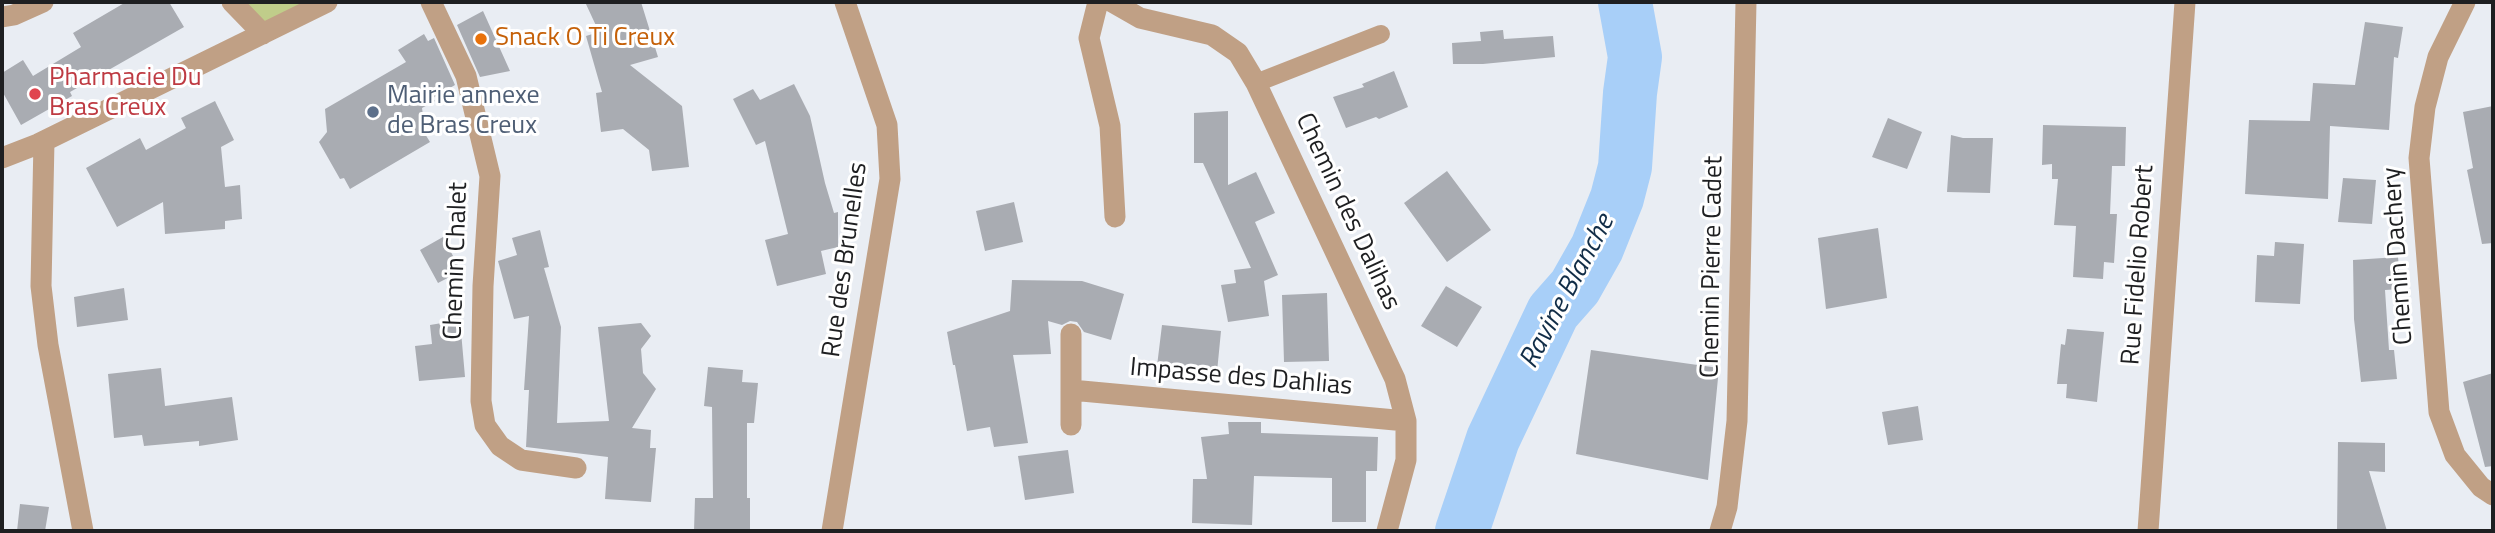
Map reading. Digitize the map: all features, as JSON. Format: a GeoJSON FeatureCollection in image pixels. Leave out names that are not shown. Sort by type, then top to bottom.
{"type":"FeatureCollection","features":[{"type":"Feature","properties":{"kind":"street"},"geometry":{"type":"LineString","coordinates":[[2,17],[14,15],[43,2]]}},
{"type":"Feature","properties":{"kind":"street"},"geometry":{"type":"LineString","coordinates":[[232,2],[263,34]]}},
{"type":"Feature","properties":{"kind":"street"},"geometry":{"type":"LineString","coordinates":[[2,158],[44,141],[327,2]]}},
{"type":"Feature","properties":{"kind":"street","name":"Chemin Chalet"},"geometry":{"type":"LineString","coordinates":[[431,2],[466,76],[490,176],[482,286],[481,401],[485,425],[500,446],[521,460],[576,468]]}},
{"type":"Feature","properties":{"kind":"street","name":"Rue des Brunelles"},"geometry":{"type":"LineString","coordinates":[[832,531],[890,179],[887,125],[845,2]]}},
{"type":"Feature","properties":{"kind":"street"},"geometry":{"type":"LineString","coordinates":[[1098,2],[1089,38],[1110,126],[1115,217]]}},
{"type":"Feature","properties":{"kind":"street","name":"Chemin des Dalihas"},"geometry":{"type":"LineString","coordinates":[[1112,2],[1140,18],[1212,35],[1238,53],[1256,83],[1395,379],[1406,421],[1406,460],[1387,531]]}},
{"type":"Feature","properties":{"kind":"street","name":"Chemin Pierre Cadet"},"geometry":{"type":"LineString","coordinates":[[1720,531],[1727,507],[1737,421],[1746,2]]}},
{"type":"Feature","properties":{"kind":"street","name":"Rue Fidelio Robert"},"geometry":{"type":"LineString","coordinates":[[2148,531],[2185,2]]}},
{"type":"Feature","properties":{"kind":"street","name":"Chemin Dachery"},"geometry":{"type":"LineString","coordinates":[[2465,2],[2438,57],[2425,107],[2419,158],[2439,412],[2455,455],[2481,487],[2493,495]]}},
{"type":"Feature","properties":{"kind":"street"},"geometry":{"type":"LineString","coordinates":[[44,141],[41,286],[48,345],[83,531]]}},
{"type":"Feature","properties":{"kind":"street"},"geometry":{"type":"LineString","coordinates":[[1071,334],[1071,425]]}},
{"type":"Feature","properties":{"kind":"street","name":"Impasse des Dahlias"},"geometry":{"type":"LineString","coordinates":[[1071,390],[1406,421]]}},
{"type":"Feature","properties":{"kind":"lane"},"geometry":{"type":"LineString","coordinates":[[1256,83],[1381,34]]}},
{"type":"Feature","properties":{"kind":"green space"},"geometry":{"type":"Polygon","coordinates":[[[239,2],[305,2],[259,29],[239,2]]]}},
{"type":"Feature","properties":{"kind":"building"},"geometry":{"type":"Polygon","coordinates":[[[126,2],[169,2],[184,27],[70,92],[72,96],[21,125],[2,91],[2,73],[23,60],[33,76],[81,47],[73,33],[126,2]]]}},
{"type":"Feature","properties":{"kind":"building"},"geometry":{"type":"Polygon","coordinates":[[[585,2],[641,2],[658,57],[630,65],[682,106],[689,167],[652,171],[649,150],[623,129],[601,132],[596,93],[602,92],[586,36],[599,32],[585,2]]]}},
{"type":"Feature","properties":{"kind":"building","name":"Snack O Ti Creux"},"geometry":{"type":"Polygon","coordinates":[[[483,11],[510,71],[480,77],[457,25],[483,11]]]}},
{"type":"Feature","properties":{"kind":"building"},"geometry":{"type":"Polygon","coordinates":[[[2365,22],[2403,27],[2398,58],[2394,57],[2389,130],[2330,126],[2328,199],[2245,194],[2249,120],[2310,121],[2313,83],[2355,85],[2365,22]]]}},
{"type":"Feature","properties":{"kind":"building"},"geometry":{"type":"Polygon","coordinates":[[[1503,30],[1504,39],[1553,36],[1555,57],[1453,64],[1452,43],[1481,41],[1480,32],[1503,30]]]}},
{"type":"Feature","properties":{"kind":"building","name":"Mairie annexe de Bras Creux"},"geometry":{"type":"Polygon","coordinates":[[[424,34],[428,41],[434,38],[455,85],[422,108],[422,129],[430,142],[350,189],[344,178],[340,179],[319,142],[327,132],[325,109],[406,62],[398,50],[424,34]]]}},
{"type":"Feature","properties":{"kind":"building"},"geometry":{"type":"Polygon","coordinates":[[[1394,71],[1408,107],[1346,128],[1333,97],[1364,87],[1362,84],[1394,71]]]}},
{"type":"Feature","properties":{"kind":"building"},"geometry":{"type":"Polygon","coordinates":[[[794,84],[810,116],[825,183],[834,213],[838,212],[838,247],[821,251],[826,274],[777,286],[765,240],[788,234],[765,141],[756,145],[733,99],[753,89],[760,100],[794,84]]]}},
{"type":"Feature","properties":{"kind":"building"},"geometry":{"type":"Polygon","coordinates":[[[215,101],[234,140],[221,147],[225,187],[240,185],[242,219],[225,221],[225,229],[165,234],[163,202],[117,227],[86,168],[140,138],[146,150],[186,128],[181,118],[215,101]]]}},
{"type":"Feature","properties":{"kind":"building"},"geometry":{"type":"Polygon","coordinates":[[[2493,106],[2493,243],[2482,244],[2467,170],[2473,168],[2463,112],[2493,106]]]}},
{"type":"Feature","properties":{"kind":"building"},"geometry":{"type":"Polygon","coordinates":[[[1228,111],[1228,185],[1256,172],[1275,213],[1255,222],[1278,275],[1264,281],[1269,316],[1228,322],[1221,285],[1236,283],[1234,270],[1251,268],[1203,163],[1194,163],[1194,113],[1228,111]]]}},
{"type":"Feature","properties":{"kind":"building"},"geometry":{"type":"Polygon","coordinates":[[[1888,118],[1922,132],[1907,169],[1872,157],[1888,118]]]}},
{"type":"Feature","properties":{"kind":"building"},"geometry":{"type":"Polygon","coordinates":[[[2043,125],[2126,127],[2125,166],[2112,166],[2110,214],[2117,214],[2114,263],[2104,262],[2103,279],[2073,277],[2076,226],[2054,225],[2058,179],[2052,179],[2052,164],[2042,165],[2043,125]]]}},
{"type":"Feature","properties":{"kind":"building"},"geometry":{"type":"Polygon","coordinates":[[[1951,135],[1963,138],[1993,138],[1990,193],[1947,192],[1951,135]]]}},
{"type":"Feature","properties":{"kind":"building"},"geometry":{"type":"Polygon","coordinates":[[[1447,171],[1491,230],[1447,262],[1404,203],[1447,171]]]}},
{"type":"Feature","properties":{"kind":"building"},"geometry":{"type":"Polygon","coordinates":[[[2343,178],[2376,180],[2372,224],[2338,222],[2343,178]]]}},
{"type":"Feature","properties":{"kind":"building"},"geometry":{"type":"Polygon","coordinates":[[[1014,202],[1023,242],[985,251],[976,211],[1014,202]]]}},
{"type":"Feature","properties":{"kind":"building"},"geometry":{"type":"Polygon","coordinates":[[[1878,228],[1887,298],[1826,309],[1818,238],[1878,228]]]}},
{"type":"Feature","properties":{"kind":"building"},"geometry":{"type":"Polygon","coordinates":[[[540,230],[549,267],[544,268],[561,327],[557,423],[609,421],[598,327],[641,323],[651,336],[641,349],[643,373],[656,389],[632,428],[651,430],[650,448],[656,448],[651,502],[605,499],[608,457],[526,447],[529,390],[524,390],[529,316],[514,319],[498,261],[517,255],[512,238],[540,230]]]}},
{"type":"Feature","properties":{"kind":"building"},"geometry":{"type":"Polygon","coordinates":[[[443,237],[461,271],[438,283],[420,250],[443,237]]]}},
{"type":"Feature","properties":{"kind":"building"},"geometry":{"type":"Polygon","coordinates":[[[2275,242],[2304,244],[2300,304],[2255,302],[2257,255],[2274,256],[2275,242]]]}},
{"type":"Feature","properties":{"kind":"building"},"geometry":{"type":"Polygon","coordinates":[[[2398,257],[2401,289],[2385,290],[2389,350],[2394,350],[2397,379],[2361,382],[2354,319],[2353,260],[2398,257]]]}},
{"type":"Feature","properties":{"kind":"building"},"geometry":{"type":"Polygon","coordinates":[[[1012,280],[1082,281],[1124,294],[1111,340],[1084,332],[1077,322],[1070,321],[1062,325],[1048,321],[1051,354],[1013,355],[1028,443],[994,447],[990,427],[967,431],[947,332],[1010,311],[1012,280]]]}},
{"type":"Feature","properties":{"kind":"building"},"geometry":{"type":"Polygon","coordinates":[[[1446,286],[1482,307],[1457,347],[1421,326],[1446,286]]]}},
{"type":"Feature","properties":{"kind":"building"},"geometry":{"type":"Polygon","coordinates":[[[124,288],[128,320],[77,327],[74,297],[124,288]]]}},
{"type":"Feature","properties":{"kind":"building"},"geometry":{"type":"Polygon","coordinates":[[[1327,293],[1329,361],[1284,362],[1282,295],[1327,293]]]}},
{"type":"Feature","properties":{"kind":"building"},"geometry":{"type":"Polygon","coordinates":[[[460,320],[465,377],[419,381],[415,346],[432,344],[430,325],[460,320]]]}},
{"type":"Feature","properties":{"kind":"building"},"geometry":{"type":"Polygon","coordinates":[[[1162,325],[1221,331],[1217,372],[1157,366],[1162,325]]]}},
{"type":"Feature","properties":{"kind":"building"},"geometry":{"type":"Polygon","coordinates":[[[2067,329],[2104,332],[2097,402],[2066,398],[2067,384],[2057,384],[2061,344],[2065,345],[2067,329]]]}},
{"type":"Feature","properties":{"kind":"building"},"geometry":{"type":"Polygon","coordinates":[[[1591,350],[1719,368],[1708,480],[1576,454],[1591,350]]]}},
{"type":"Feature","properties":{"kind":"building"},"geometry":{"type":"Polygon","coordinates":[[[708,367],[743,370],[742,382],[758,383],[754,423],[747,423],[750,531],[694,531],[695,498],[713,498],[712,407],[704,406],[708,367]]]}},
{"type":"Feature","properties":{"kind":"building"},"geometry":{"type":"Polygon","coordinates":[[[161,368],[165,406],[232,397],[238,440],[199,446],[199,441],[144,446],[142,435],[114,438],[108,374],[161,368]]]}},
{"type":"Feature","properties":{"kind":"building"},"geometry":{"type":"Polygon","coordinates":[[[2493,373],[2493,466],[2485,467],[2463,382],[2493,373]]]}},
{"type":"Feature","properties":{"kind":"building"},"geometry":{"type":"Polygon","coordinates":[[[1918,406],[1923,440],[1888,445],[1882,412],[1918,406]]]}},
{"type":"Feature","properties":{"kind":"building"},"geometry":{"type":"Polygon","coordinates":[[[1228,422],[1261,422],[1261,433],[1378,437],[1377,471],[1366,471],[1366,522],[1332,522],[1332,478],[1254,476],[1252,525],[1192,523],[1193,479],[1207,479],[1201,437],[1229,434],[1228,422]]]}},
{"type":"Feature","properties":{"kind":"building"},"geometry":{"type":"Polygon","coordinates":[[[2338,442],[2385,443],[2385,472],[2369,471],[2387,531],[2337,531],[2338,442]]]}},
{"type":"Feature","properties":{"kind":"building"},"geometry":{"type":"Polygon","coordinates":[[[1068,450],[1074,493],[1025,500],[1018,456],[1068,450]]]}},
{"type":"Feature","properties":{"kind":"building"},"geometry":{"type":"Polygon","coordinates":[[[20,504],[49,507],[45,531],[17,531],[20,504]]]}},
{"type":"Feature","properties":{"kind":"waterway","name":"Ravine Blanche"},"geometry":{"type":"LineString","coordinates":[[1462,531],[1493,439],[1553,312],[1575,287],[1597,248],[1617,198],[1625,167],[1635,57],[1625,2]]}},
{"type":"Feature","properties":{"kind":"place","name":"Snack O Ti Creux"},"geometry":{"type":"Point","coordinates":[481,39]}},
{"type":"Feature","properties":{"kind":"place","name":"Pharmacie Du Bras Creux"},"geometry":{"type":"Point","coordinates":[35,94]}},
{"type":"Feature","properties":{"kind":"place","name":"Mairie annexe de Bras Creux"},"geometry":{"type":"Point","coordinates":[373,112]}}]}
